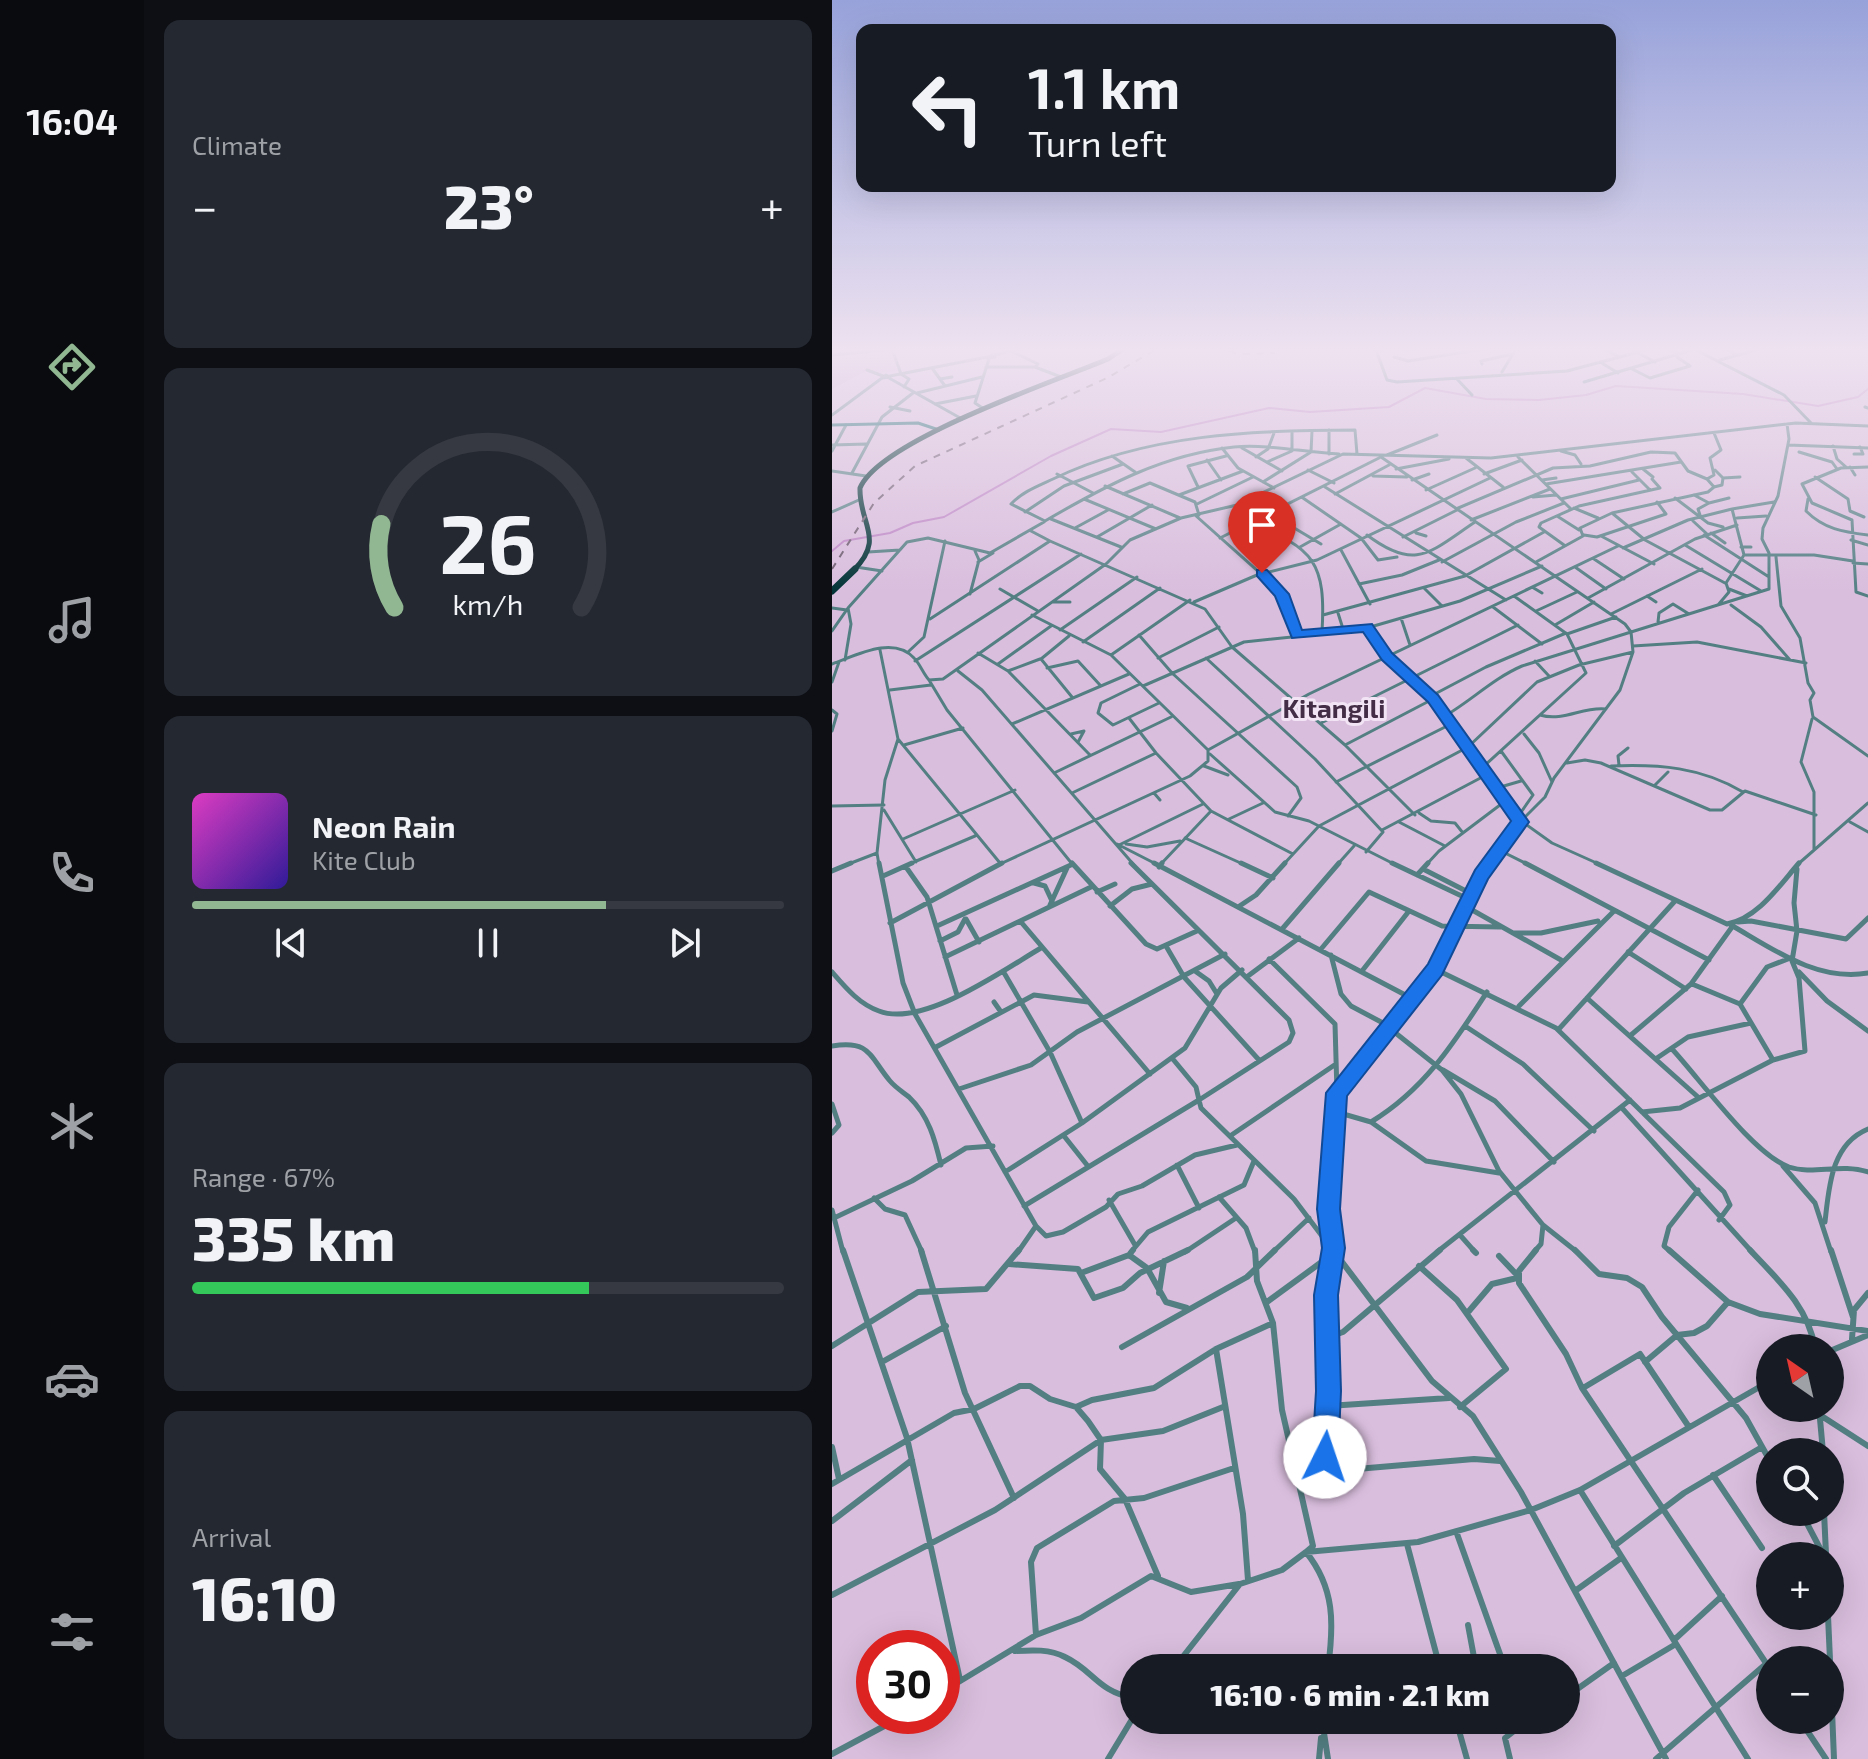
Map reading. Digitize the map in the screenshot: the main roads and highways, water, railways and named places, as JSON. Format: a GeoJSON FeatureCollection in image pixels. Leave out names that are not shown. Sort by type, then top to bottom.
{"type":"FeatureCollection","features":[{"type":"Feature","properties":{"kind":"highway"},"geometry":{"type":"LineString","coordinates":[[832,591],[868,552],[871,539],[860,483],[866,476],[939,430]]}},
{"type":"Feature","properties":{"kind":"waterway"},"geometry":{"type":"LineString","coordinates":[[832,551],[844,541],[890,533],[913,523],[944,517],[1051,456],[1111,429]]}},
{"type":"Feature","properties":{"kind":"waterway"},"geometry":{"type":"LineString","coordinates":[[1112,429],[1161,432],[1174,429]]}},
{"type":"Feature","properties":{"kind":"railway"},"geometry":{"type":"LineString","coordinates":[[832,569],[874,503],[915,466],[996,429]]}},
{"type":"Feature","properties":{"kind":"district","name":"Kitangili"},"geometry":{"type":"Point","coordinates":[1334,707]}}]}
